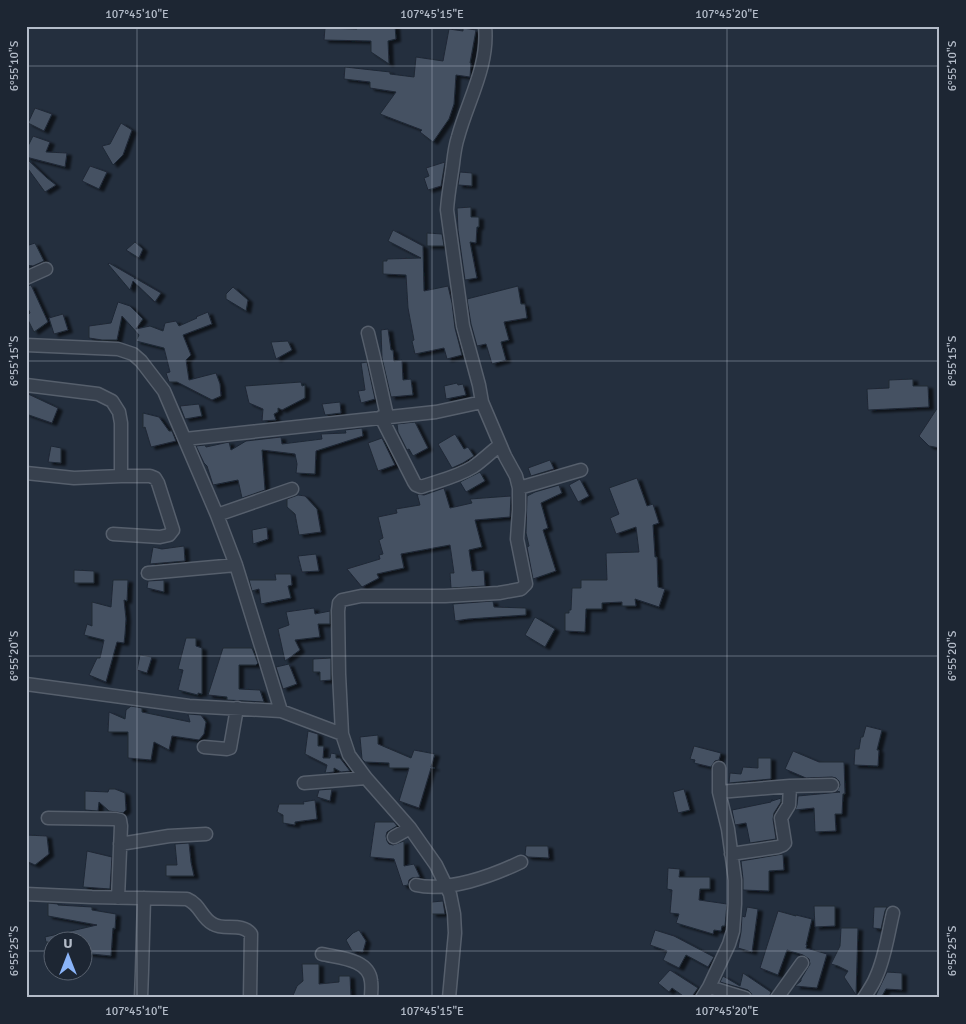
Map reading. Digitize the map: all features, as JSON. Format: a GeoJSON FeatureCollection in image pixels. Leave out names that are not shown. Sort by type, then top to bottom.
{"type":"FeatureCollection","features":[{"type":"Feature","properties":{"kind":"street"},"geometry":{"type":"LineString","coordinates":[[449,998],[455,933],[450,894],[436,865],[410,828],[366,778],[349,754],[342,734],[339,674],[339,602],[361,596],[444,596],[499,593],[521,589],[526,584],[517,539],[519,488],[516,476],[500,445],[482,402],[463,326],[447,210],[457,139],[482,66],[486,37],[485,26]]}},
{"type":"Feature","properties":{"kind":"street"},"geometry":{"type":"LineString","coordinates":[[26,278],[46,269]]}},
{"type":"Feature","properties":{"kind":"street"},"geometry":{"type":"LineString","coordinates":[[368,333],[376,362],[384,417],[414,482],[418,486],[438,481],[474,467],[500,445]]}},
{"type":"Feature","properties":{"kind":"street"},"geometry":{"type":"LineString","coordinates":[[26,345],[118,349],[133,354],[141,361],[164,391],[217,515],[236,565],[281,710]]}},
{"type":"Feature","properties":{"kind":"street"},"geometry":{"type":"LineString","coordinates":[[26,385],[98,394],[112,400],[120,412],[121,476]]}},
{"type":"Feature","properties":{"kind":"street"},"geometry":{"type":"LineString","coordinates":[[185,439],[436,412],[482,402]]}},
{"type":"Feature","properties":{"kind":"street"},"geometry":{"type":"LineString","coordinates":[[519,488],[581,470]]}},
{"type":"Feature","properties":{"kind":"street"},"geometry":{"type":"LineString","coordinates":[[26,473],[74,478],[121,476],[150,476],[155,478],[173,530],[169,535],[160,537],[113,534]]}},
{"type":"Feature","properties":{"kind":"street"},"geometry":{"type":"LineString","coordinates":[[217,515],[292,489]]}},
{"type":"Feature","properties":{"kind":"street"},"geometry":{"type":"LineString","coordinates":[[148,573],[236,565]]}},
{"type":"Feature","properties":{"kind":"street"},"geometry":{"type":"LineString","coordinates":[[26,684],[189,706],[281,710],[342,734]]}},
{"type":"Feature","properties":{"kind":"street"},"geometry":{"type":"LineString","coordinates":[[204,747],[230,748],[237,708]]}},
{"type":"Feature","properties":{"kind":"street"},"geometry":{"type":"LineString","coordinates":[[702,998],[730,944],[733,931],[735,880],[728,829],[719,792],[720,768]]}},
{"type":"Feature","properties":{"kind":"street"},"geometry":{"type":"LineString","coordinates":[[304,783],[366,778]]}},
{"type":"Feature","properties":{"kind":"street"},"geometry":{"type":"LineString","coordinates":[[719,792],[832,784]]}},
{"type":"Feature","properties":{"kind":"street"},"geometry":{"type":"LineString","coordinates":[[731,854],[778,847],[785,843],[781,818],[788,805],[790,786]]}},
{"type":"Feature","properties":{"kind":"street"},"geometry":{"type":"LineString","coordinates":[[48,818],[120,820],[118,898]]}},
{"type":"Feature","properties":{"kind":"street"},"geometry":{"type":"LineString","coordinates":[[394,837],[410,828]]}},
{"type":"Feature","properties":{"kind":"street"},"geometry":{"type":"LineString","coordinates":[[120,844],[169,836],[206,834]]}},
{"type":"Feature","properties":{"kind":"street"},"geometry":{"type":"LineString","coordinates":[[416,885],[427,887],[446,886],[502,871],[521,862]]}},
{"type":"Feature","properties":{"kind":"street"},"geometry":{"type":"LineString","coordinates":[[26,894],[187,899],[194,902],[208,921],[215,926],[244,928],[251,934],[250,998]]}},
{"type":"Feature","properties":{"kind":"street"},"geometry":{"type":"LineString","coordinates":[[141,998],[144,898]]}},
{"type":"Feature","properties":{"kind":"street"},"geometry":{"type":"LineString","coordinates":[[864,998],[878,972],[893,912]]}},
{"type":"Feature","properties":{"kind":"street"},"geometry":{"type":"LineString","coordinates":[[322,954],[358,963],[368,971],[372,980],[370,998]]}},
{"type":"Feature","properties":{"kind":"street"},"geometry":{"type":"LineString","coordinates":[[777,998],[802,963]]}},
{"type":"Feature","properties":{"kind":"street"},"geometry":{"type":"LineString","coordinates":[[709,986],[745,998]]}},
{"type":"Feature","properties":{"kind":"building"},"geometry":{"type":"Polygon","coordinates":[[[357,26],[395,26],[396,39],[388,41],[389,64],[371,52],[371,41],[324,40],[325,28],[357,29],[357,26]]]}},
{"type":"Feature","properties":{"kind":"building"},"geometry":{"type":"Polygon","coordinates":[[[463,28],[476,30],[470,63],[470,77],[456,75],[454,104],[449,119],[433,142],[420,132],[422,130],[380,114],[396,92],[370,88],[370,82],[344,79],[345,67],[390,72],[390,74],[414,77],[416,57],[443,61],[449,29],[463,31],[463,28]]]}},
{"type":"Feature","properties":{"kind":"building"},"geometry":{"type":"Polygon","coordinates":[[[35,108],[52,114],[44,131],[28,123],[35,108]]]}},
{"type":"Feature","properties":{"kind":"building"},"geometry":{"type":"Polygon","coordinates":[[[121,123],[132,130],[123,155],[113,165],[102,146],[110,144],[121,123]]]}},
{"type":"Feature","properties":{"kind":"building"},"geometry":{"type":"Polygon","coordinates":[[[33,136],[50,142],[46,152],[67,153],[65,167],[26,157],[26,150],[33,136]]]}},
{"type":"Feature","properties":{"kind":"building"},"geometry":{"type":"Polygon","coordinates":[[[28,160],[56,185],[45,192],[26,166],[26,161],[28,160]]]}},
{"type":"Feature","properties":{"kind":"building"},"geometry":{"type":"Polygon","coordinates":[[[445,162],[441,186],[428,190],[424,178],[429,176],[426,168],[445,162]]]}},
{"type":"Feature","properties":{"kind":"building"},"geometry":{"type":"Polygon","coordinates":[[[90,166],[107,172],[99,189],[82,181],[90,166]]]}},
{"type":"Feature","properties":{"kind":"building"},"geometry":{"type":"Polygon","coordinates":[[[460,172],[472,173],[472,186],[458,185],[460,172]]]}},
{"type":"Feature","properties":{"kind":"building"},"geometry":{"type":"Polygon","coordinates":[[[471,207],[471,217],[479,217],[476,243],[470,242],[477,278],[465,280],[457,208],[471,207]]]}},
{"type":"Feature","properties":{"kind":"building"},"geometry":{"type":"Polygon","coordinates":[[[393,230],[423,246],[424,291],[448,286],[462,355],[447,359],[444,348],[415,354],[408,308],[406,275],[383,274],[383,261],[387,261],[387,259],[421,258],[388,241],[393,230]]]}},
{"type":"Feature","properties":{"kind":"building"},"geometry":{"type":"Polygon","coordinates":[[[427,233],[442,234],[444,246],[427,246],[427,233]]]}},
{"type":"Feature","properties":{"kind":"building"},"geometry":{"type":"Polygon","coordinates":[[[135,242],[143,249],[139,258],[126,250],[135,242]]]}},
{"type":"Feature","properties":{"kind":"building"},"geometry":{"type":"Polygon","coordinates":[[[35,243],[44,261],[33,266],[26,265],[26,246],[35,243]]]}},
{"type":"Feature","properties":{"kind":"building"},"geometry":{"type":"Polygon","coordinates":[[[109,263],[161,293],[155,302],[133,281],[130,290],[109,263]]]}},
{"type":"Feature","properties":{"kind":"building"},"geometry":{"type":"Polygon","coordinates":[[[31,285],[48,322],[34,332],[26,316],[30,313],[26,304],[26,286],[31,285]]]}},
{"type":"Feature","properties":{"kind":"building"},"geometry":{"type":"Polygon","coordinates":[[[518,286],[521,304],[525,304],[527,318],[504,322],[509,340],[501,342],[506,360],[492,364],[486,344],[477,346],[467,299],[518,286]]]}},
{"type":"Feature","properties":{"kind":"building"},"geometry":{"type":"Polygon","coordinates":[[[233,287],[248,300],[246,311],[226,299],[226,294],[233,287]]]}},
{"type":"Feature","properties":{"kind":"building"},"geometry":{"type":"Polygon","coordinates":[[[118,302],[130,306],[143,319],[136,329],[150,326],[163,331],[165,323],[176,321],[179,326],[208,312],[212,324],[183,335],[191,355],[186,360],[189,380],[216,373],[220,384],[221,396],[212,400],[177,382],[169,382],[166,373],[170,372],[164,348],[136,341],[139,335],[122,316],[117,340],[89,338],[89,326],[111,323],[118,302]]]}},
{"type":"Feature","properties":{"kind":"building"},"geometry":{"type":"Polygon","coordinates":[[[63,314],[68,330],[54,334],[49,318],[63,314]]]}},
{"type":"Feature","properties":{"kind":"building"},"geometry":{"type":"Polygon","coordinates":[[[388,329],[394,361],[402,360],[403,380],[411,379],[413,395],[391,397],[382,358],[381,330],[388,329]]]}},
{"type":"Feature","properties":{"kind":"building"},"geometry":{"type":"Polygon","coordinates":[[[288,341],[292,350],[276,359],[271,342],[288,341]]]}},
{"type":"Feature","properties":{"kind":"building"},"geometry":{"type":"Polygon","coordinates":[[[367,362],[375,399],[361,403],[358,391],[365,390],[361,363],[367,362]]]}},
{"type":"Feature","properties":{"kind":"building"},"geometry":{"type":"Polygon","coordinates":[[[913,379],[913,386],[928,386],[929,407],[868,410],[867,389],[889,388],[889,380],[913,379]]]}},
{"type":"Feature","properties":{"kind":"building"},"geometry":{"type":"Polygon","coordinates":[[[301,382],[302,386],[305,385],[305,398],[282,410],[278,408],[278,412],[274,414],[276,420],[262,421],[263,409],[249,403],[245,386],[301,382]]]}},
{"type":"Feature","properties":{"kind":"building"},"geometry":{"type":"Polygon","coordinates":[[[457,383],[458,385],[463,384],[466,395],[446,399],[444,386],[457,383]]]}},
{"type":"Feature","properties":{"kind":"building"},"geometry":{"type":"Polygon","coordinates":[[[26,393],[58,408],[52,423],[26,414],[26,393]]]}},
{"type":"Feature","properties":{"kind":"building"},"geometry":{"type":"Polygon","coordinates":[[[340,402],[341,413],[325,415],[322,404],[340,402]]]}},
{"type":"Feature","properties":{"kind":"building"},"geometry":{"type":"Polygon","coordinates":[[[199,404],[202,416],[185,419],[180,406],[199,404]]]}},
{"type":"Feature","properties":{"kind":"building"},"geometry":{"type":"Polygon","coordinates":[[[940,404],[940,448],[929,446],[919,436],[940,404]]]}},
{"type":"Feature","properties":{"kind":"building"},"geometry":{"type":"Polygon","coordinates":[[[143,413],[159,417],[169,431],[172,431],[176,441],[151,447],[145,427],[143,428],[143,413]]]}},
{"type":"Feature","properties":{"kind":"building"},"geometry":{"type":"Polygon","coordinates":[[[415,422],[428,448],[413,456],[409,449],[407,450],[398,432],[397,424],[415,422]]]}},
{"type":"Feature","properties":{"kind":"building"},"geometry":{"type":"Polygon","coordinates":[[[362,428],[363,436],[316,451],[315,474],[296,473],[295,454],[262,450],[265,490],[242,498],[238,480],[213,485],[207,466],[196,446],[205,445],[206,447],[229,442],[231,450],[246,441],[281,437],[282,444],[322,439],[321,434],[346,433],[345,430],[362,428]]]}},
{"type":"Feature","properties":{"kind":"building"},"geometry":{"type":"Polygon","coordinates":[[[455,434],[464,449],[468,447],[474,456],[452,468],[438,444],[455,434]]]}},
{"type":"Feature","properties":{"kind":"building"},"geometry":{"type":"Polygon","coordinates":[[[382,438],[395,465],[378,471],[368,443],[382,438]]]}},
{"type":"Feature","properties":{"kind":"building"},"geometry":{"type":"Polygon","coordinates":[[[51,446],[61,448],[61,463],[48,462],[51,446]]]}},
{"type":"Feature","properties":{"kind":"building"},"geometry":{"type":"Polygon","coordinates":[[[550,460],[554,469],[531,476],[528,468],[550,460]]]}},
{"type":"Feature","properties":{"kind":"building"},"geometry":{"type":"Polygon","coordinates":[[[480,472],[485,481],[466,492],[460,482],[480,472]]]}},
{"type":"Feature","properties":{"kind":"building"},"geometry":{"type":"Polygon","coordinates":[[[637,478],[647,506],[653,504],[659,523],[653,525],[655,557],[657,557],[658,587],[665,589],[659,607],[635,599],[636,606],[622,606],[622,602],[602,603],[602,609],[586,609],[585,632],[565,631],[565,613],[569,613],[569,610],[571,610],[572,588],[581,588],[581,580],[607,580],[606,553],[639,552],[636,527],[616,534],[610,518],[619,514],[609,488],[637,478]]]}},
{"type":"Feature","properties":{"kind":"building"},"geometry":{"type":"Polygon","coordinates":[[[580,479],[589,496],[578,502],[569,485],[580,479]]]}},
{"type":"Feature","properties":{"kind":"building"},"geometry":{"type":"Polygon","coordinates":[[[559,485],[562,493],[541,503],[548,528],[543,530],[556,571],[533,579],[527,547],[529,546],[526,533],[527,496],[559,485]]]}},
{"type":"Feature","properties":{"kind":"building"},"geometry":{"type":"Polygon","coordinates":[[[444,488],[450,508],[472,503],[470,499],[511,496],[510,517],[475,520],[482,547],[469,550],[472,571],[484,570],[485,586],[451,588],[450,573],[454,573],[450,545],[401,554],[404,568],[377,574],[379,578],[362,587],[347,569],[380,559],[379,555],[383,554],[379,540],[383,538],[378,517],[397,513],[396,509],[420,505],[417,494],[424,495],[444,488]]]}},
{"type":"Feature","properties":{"kind":"building"},"geometry":{"type":"Polygon","coordinates":[[[298,495],[305,496],[317,509],[321,532],[299,535],[295,514],[287,507],[287,499],[298,495]]]}},
{"type":"Feature","properties":{"kind":"building"},"geometry":{"type":"Polygon","coordinates":[[[267,527],[268,539],[253,544],[252,530],[267,527]]]}},
{"type":"Feature","properties":{"kind":"building"},"geometry":{"type":"Polygon","coordinates":[[[184,546],[185,561],[150,564],[153,547],[162,549],[184,546]]]}},
{"type":"Feature","properties":{"kind":"building"},"geometry":{"type":"Polygon","coordinates":[[[316,554],[319,571],[302,572],[298,556],[316,554]]]}},
{"type":"Feature","properties":{"kind":"building"},"geometry":{"type":"Polygon","coordinates":[[[74,570],[94,571],[94,583],[74,583],[74,570]]]}},
{"type":"Feature","properties":{"kind":"building"},"geometry":{"type":"Polygon","coordinates":[[[275,574],[291,574],[292,585],[288,586],[291,598],[261,604],[259,589],[252,591],[249,580],[276,580],[275,574]]]}},
{"type":"Feature","properties":{"kind":"building"},"geometry":{"type":"Polygon","coordinates":[[[113,580],[128,580],[127,601],[124,600],[125,634],[124,643],[117,642],[106,682],[89,675],[97,658],[100,658],[104,640],[84,635],[87,624],[92,626],[92,602],[111,607],[113,580]]]}},
{"type":"Feature","properties":{"kind":"building"},"geometry":{"type":"Polygon","coordinates":[[[164,580],[164,592],[147,588],[148,581],[164,580]]]}},
{"type":"Feature","properties":{"kind":"building"},"geometry":{"type":"Polygon","coordinates":[[[493,601],[494,607],[526,608],[526,615],[455,621],[453,604],[493,601]]]}},
{"type":"Feature","properties":{"kind":"building"},"geometry":{"type":"Polygon","coordinates":[[[314,608],[315,614],[330,611],[330,624],[318,624],[320,637],[295,640],[300,650],[285,661],[278,629],[289,625],[286,612],[314,608]]]}},
{"type":"Feature","properties":{"kind":"building"},"geometry":{"type":"Polygon","coordinates":[[[535,617],[555,629],[545,647],[525,635],[535,617]]]}},
{"type":"Feature","properties":{"kind":"building"},"geometry":{"type":"Polygon","coordinates":[[[186,638],[196,638],[196,646],[202,648],[202,694],[198,693],[198,695],[178,690],[183,670],[178,669],[186,638]]]}},
{"type":"Feature","properties":{"kind":"building"},"geometry":{"type":"Polygon","coordinates":[[[223,648],[252,648],[258,663],[256,665],[239,665],[239,689],[260,690],[264,702],[227,700],[227,697],[208,695],[223,648]]]}},
{"type":"Feature","properties":{"kind":"building"},"geometry":{"type":"Polygon","coordinates":[[[140,655],[152,657],[147,673],[137,670],[140,655]]]}},
{"type":"Feature","properties":{"kind":"building"},"geometry":{"type":"Polygon","coordinates":[[[331,658],[331,680],[320,681],[320,672],[313,672],[313,659],[331,658]]]}},
{"type":"Feature","properties":{"kind":"building"},"geometry":{"type":"Polygon","coordinates":[[[289,664],[297,684],[283,689],[276,667],[289,664]]]}},
{"type":"Feature","properties":{"kind":"building"},"geometry":{"type":"Polygon","coordinates":[[[131,706],[142,708],[142,712],[190,722],[188,714],[201,715],[206,722],[204,734],[199,740],[172,736],[169,750],[154,742],[151,760],[128,758],[128,732],[108,732],[109,712],[125,719],[126,710],[131,706]]]}},
{"type":"Feature","properties":{"kind":"building"},"geometry":{"type":"Polygon","coordinates":[[[866,726],[882,730],[877,750],[879,750],[878,766],[854,765],[855,749],[859,749],[861,737],[863,737],[866,726]]]}},
{"type":"Feature","properties":{"kind":"building"},"geometry":{"type":"Polygon","coordinates":[[[308,731],[318,734],[318,746],[324,746],[323,758],[330,758],[331,753],[336,754],[336,758],[340,758],[350,771],[341,772],[334,768],[334,772],[325,773],[327,765],[305,754],[308,731]]]}},
{"type":"Feature","properties":{"kind":"building"},"geometry":{"type":"Polygon","coordinates":[[[378,735],[378,744],[411,758],[414,750],[435,754],[431,767],[435,768],[431,768],[419,808],[399,801],[409,768],[389,768],[389,763],[365,762],[362,759],[360,737],[378,735]]]}},
{"type":"Feature","properties":{"kind":"building"},"geometry":{"type":"Polygon","coordinates":[[[694,746],[721,753],[719,760],[715,761],[711,767],[694,763],[695,760],[690,759],[694,746]]]}},
{"type":"Feature","properties":{"kind":"building"},"geometry":{"type":"Polygon","coordinates":[[[793,751],[819,762],[844,762],[845,794],[843,794],[842,814],[835,814],[836,831],[815,832],[814,808],[795,810],[798,796],[840,792],[837,791],[840,785],[839,781],[832,777],[806,778],[785,769],[793,751]]]}},
{"type":"Feature","properties":{"kind":"building"},"geometry":{"type":"Polygon","coordinates":[[[758,758],[771,758],[771,779],[729,783],[730,773],[741,774],[743,767],[758,768],[758,758]]]}},
{"type":"Feature","properties":{"kind":"building"},"geometry":{"type":"Polygon","coordinates":[[[109,789],[125,793],[126,810],[123,813],[109,811],[99,802],[98,811],[85,810],[85,791],[108,792],[109,789]]]}},
{"type":"Feature","properties":{"kind":"building"},"geometry":{"type":"Polygon","coordinates":[[[332,789],[330,801],[317,797],[319,790],[332,789]]]}},
{"type":"Feature","properties":{"kind":"building"},"geometry":{"type":"Polygon","coordinates":[[[684,789],[690,810],[678,813],[673,792],[684,789]]]}},
{"type":"Feature","properties":{"kind":"building"},"geometry":{"type":"Polygon","coordinates":[[[781,798],[773,819],[776,839],[750,843],[746,823],[735,825],[732,810],[771,802],[772,799],[772,801],[781,798]]]}},
{"type":"Feature","properties":{"kind":"building"},"geometry":{"type":"Polygon","coordinates":[[[315,800],[317,819],[295,822],[295,825],[283,823],[283,815],[277,812],[279,804],[304,804],[303,802],[315,800]]]}},
{"type":"Feature","properties":{"kind":"building"},"geometry":{"type":"Polygon","coordinates":[[[375,822],[394,822],[397,826],[387,832],[387,841],[393,845],[404,841],[404,866],[414,864],[420,877],[409,880],[408,885],[403,886],[394,859],[370,857],[375,822]]]}},
{"type":"Feature","properties":{"kind":"building"},"geometry":{"type":"Polygon","coordinates":[[[26,835],[47,836],[49,854],[35,865],[26,861],[26,835]]]}},
{"type":"Feature","properties":{"kind":"building"},"geometry":{"type":"Polygon","coordinates":[[[189,843],[194,876],[166,876],[166,865],[177,865],[175,844],[189,843]]]}},
{"type":"Feature","properties":{"kind":"building"},"geometry":{"type":"Polygon","coordinates":[[[526,846],[548,846],[549,858],[528,857],[525,855],[526,846]]]}},
{"type":"Feature","properties":{"kind":"building"},"geometry":{"type":"Polygon","coordinates":[[[87,851],[112,857],[110,889],[83,887],[87,851]]]}},
{"type":"Feature","properties":{"kind":"building"},"geometry":{"type":"Polygon","coordinates":[[[783,854],[784,870],[769,871],[769,891],[743,890],[741,861],[783,854]]]}},
{"type":"Feature","properties":{"kind":"building"},"geometry":{"type":"Polygon","coordinates":[[[668,868],[680,869],[679,877],[710,877],[710,889],[700,889],[699,900],[727,904],[725,926],[722,926],[721,931],[714,930],[713,934],[676,923],[679,914],[670,913],[672,890],[667,889],[668,868]]]}},
{"type":"Feature","properties":{"kind":"building"},"geometry":{"type":"Polygon","coordinates":[[[443,901],[445,914],[432,914],[432,902],[443,901]]]}},
{"type":"Feature","properties":{"kind":"building"},"geometry":{"type":"Polygon","coordinates":[[[48,903],[92,907],[92,910],[116,914],[111,956],[92,954],[92,932],[67,932],[97,925],[48,916],[48,903]]]}},
{"type":"Feature","properties":{"kind":"building"},"geometry":{"type":"Polygon","coordinates":[[[814,906],[835,906],[835,926],[815,927],[814,906]]]}},
{"type":"Feature","properties":{"kind":"building"},"geometry":{"type":"Polygon","coordinates":[[[747,907],[758,909],[752,952],[738,948],[742,916],[745,917],[747,907]]]}},
{"type":"Feature","properties":{"kind":"building"},"geometry":{"type":"Polygon","coordinates":[[[874,907],[887,907],[881,929],[873,928],[874,907]]]}},
{"type":"Feature","properties":{"kind":"building"},"geometry":{"type":"Polygon","coordinates":[[[778,911],[812,919],[806,948],[827,954],[817,988],[795,986],[801,981],[810,964],[809,959],[803,955],[787,950],[778,975],[760,968],[778,911]]]}},
{"type":"Feature","properties":{"kind":"building"},"geometry":{"type":"Polygon","coordinates":[[[841,928],[858,928],[856,995],[844,977],[848,971],[831,964],[840,946],[841,928]]]}},
{"type":"Feature","properties":{"kind":"building"},"geometry":{"type":"Polygon","coordinates":[[[359,930],[366,941],[363,952],[352,951],[346,940],[359,930]]]}},
{"type":"Feature","properties":{"kind":"building"},"geometry":{"type":"Polygon","coordinates":[[[655,930],[674,936],[714,957],[708,967],[686,955],[679,968],[663,960],[667,951],[650,945],[655,930]]]}},
{"type":"Feature","properties":{"kind":"building"},"geometry":{"type":"Polygon","coordinates":[[[302,964],[319,964],[319,984],[339,982],[339,976],[350,976],[351,998],[292,998],[297,986],[303,981],[302,964]]]}},
{"type":"Feature","properties":{"kind":"building"},"geometry":{"type":"Polygon","coordinates":[[[670,970],[698,988],[691,998],[686,998],[672,988],[669,992],[658,983],[670,970]]]}},
{"type":"Feature","properties":{"kind":"building"},"geometry":{"type":"Polygon","coordinates":[[[887,972],[902,973],[902,990],[886,989],[881,998],[876,995],[887,972]]]}},
{"type":"Feature","properties":{"kind":"building"},"geometry":{"type":"Polygon","coordinates":[[[743,973],[771,992],[769,998],[753,998],[748,990],[720,982],[723,976],[740,986],[743,973]]]}}]}
